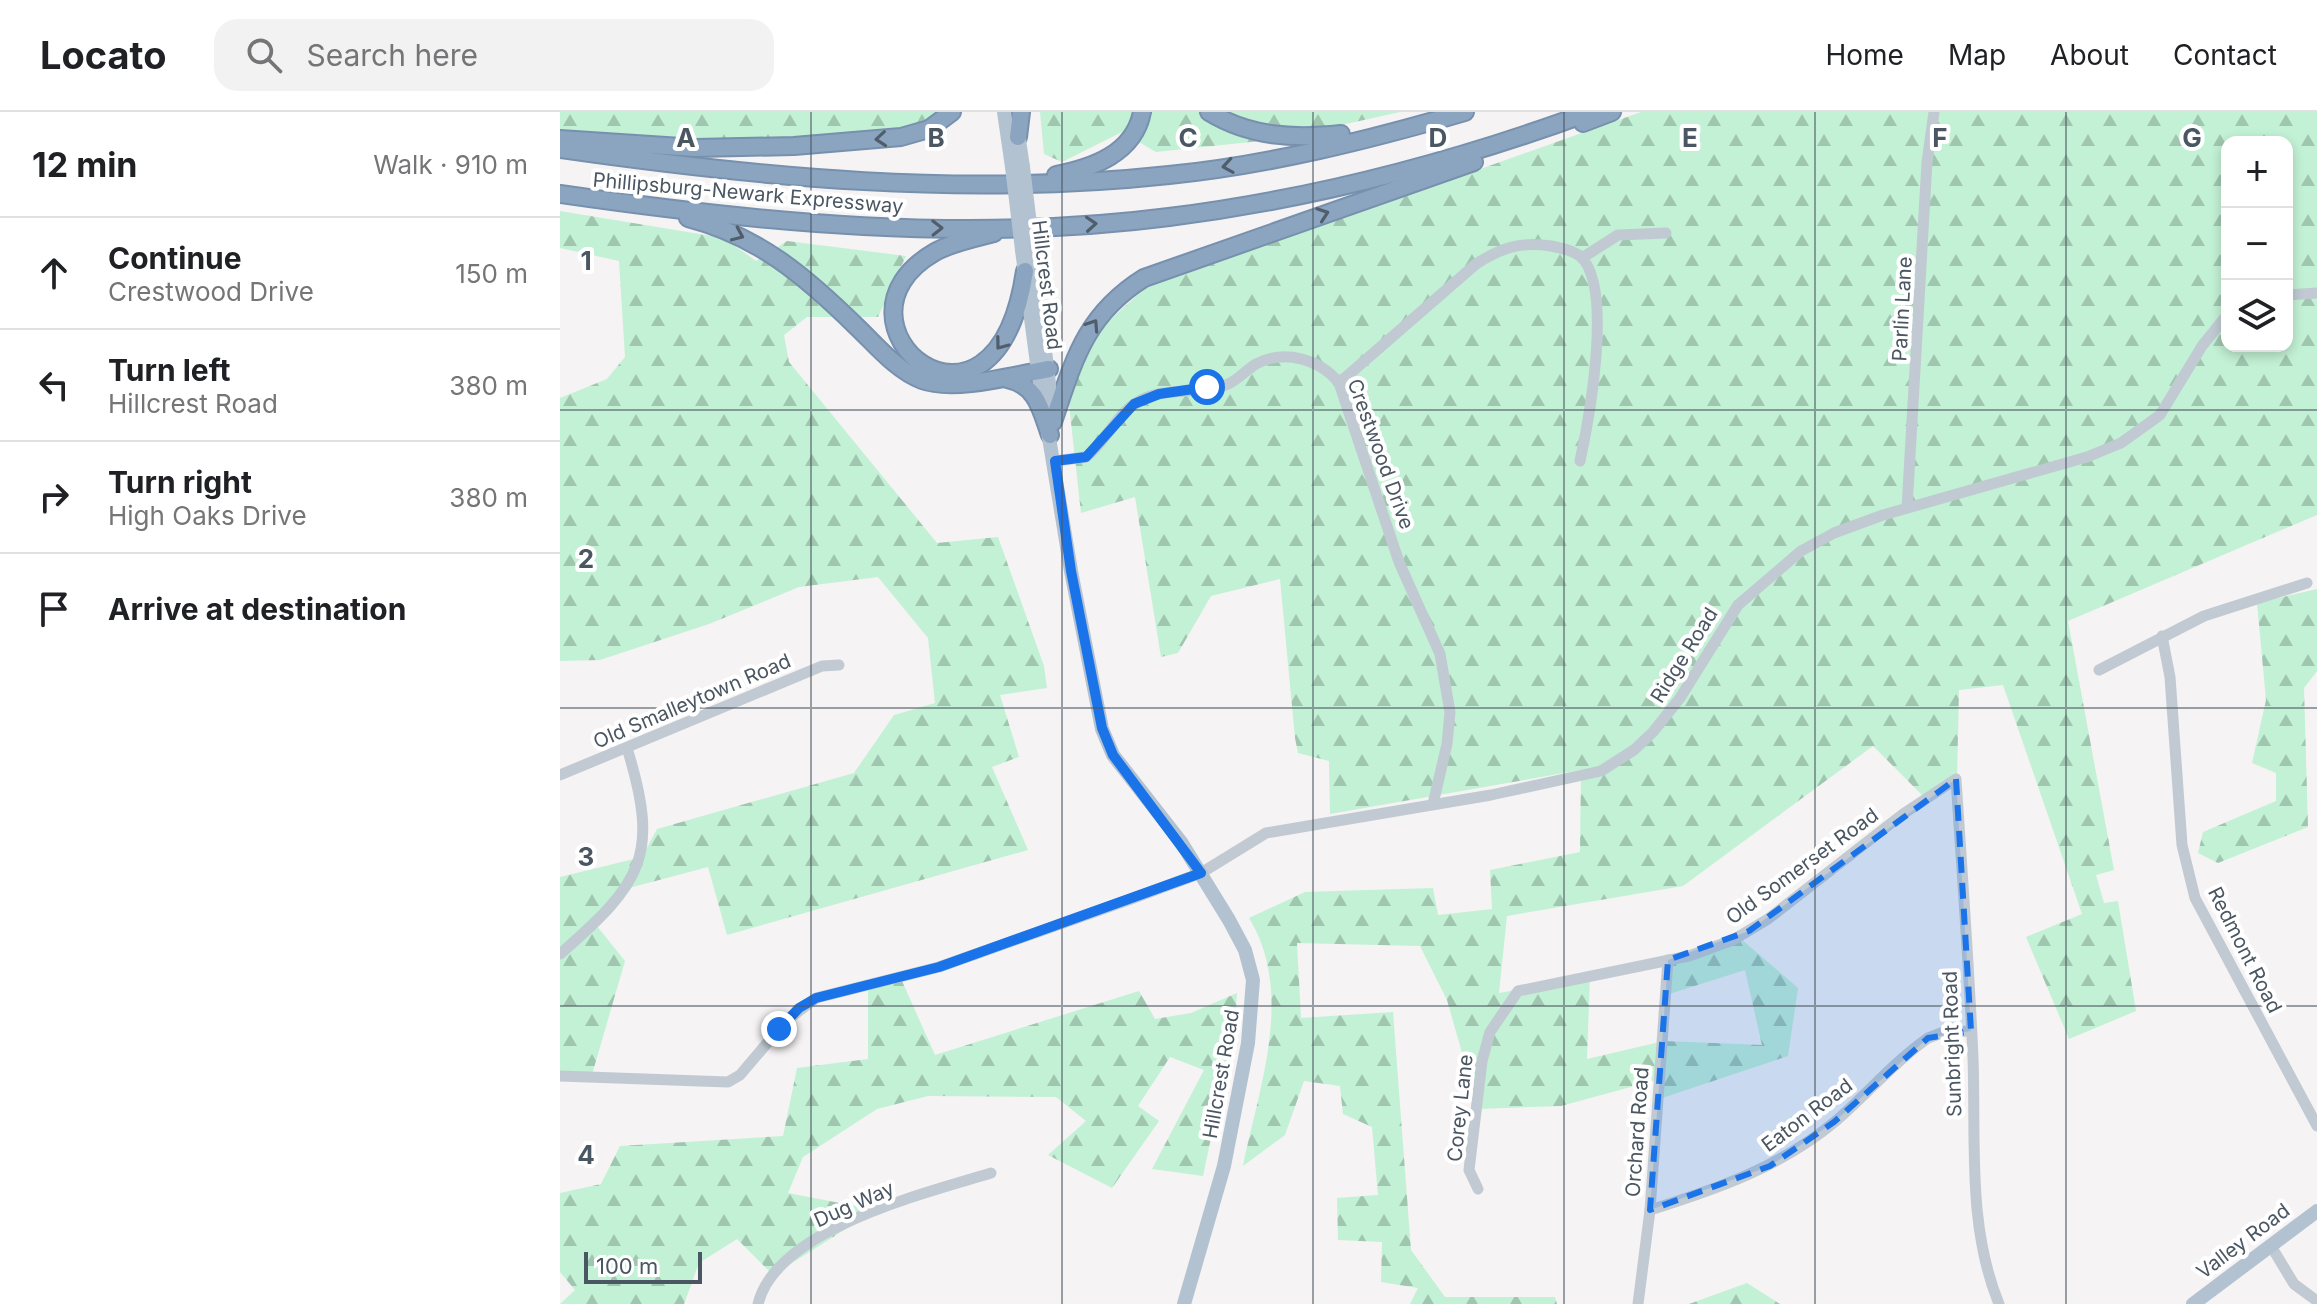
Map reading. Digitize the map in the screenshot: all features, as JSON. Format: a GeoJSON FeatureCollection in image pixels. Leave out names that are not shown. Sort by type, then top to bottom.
{"type":"FeatureCollection","features":[{"type":"Feature","properties":{"kind":"highway"},"geometry":{"type":"LineString","coordinates":[[560,139],[696,148],[794,146],[901,137],[929,129],[952,112]]}},
{"type":"Feature","properties":{"kind":"highway"},"geometry":{"type":"LineString","coordinates":[[1018,137],[1021,112]]}},
{"type":"Feature","properties":{"kind":"highway"},"geometry":{"type":"LineString","coordinates":[[999,185],[1072,172],[1105,161],[1135,131],[1142,112]]}},
{"type":"Feature","properties":{"kind":"highway"},"geometry":{"type":"LineString","coordinates":[[1209,112],[1242,128],[1280,136],[1386,133]]}},
{"type":"Feature","properties":{"kind":"highway","name":"Phillipsburg-Newark Expressway"},"geometry":{"type":"LineString","coordinates":[[560,149],[776,176],[910,185],[999,185],[1171,175],[1282,157],[1465,112]]}},
{"type":"Feature","properties":{"kind":"highway","name":"Phillipsburg-Newark Expressway"},"geometry":{"type":"LineString","coordinates":[[560,194],[636,205],[910,228],[1014,227],[1168,217],[1278,199],[1440,161],[1590,112]]}},
{"type":"Feature","properties":{"kind":"highway"},"geometry":{"type":"LineString","coordinates":[[1051,429],[1073,362],[1091,325],[1114,299],[1144,278],[1612,112]]}},
{"type":"Feature","properties":{"kind":"highway"},"geometry":{"type":"LineString","coordinates":[[636,205],[718,227],[760,245],[790,265],[888,357],[921,380],[955,384],[1043,370]]}},
{"type":"Feature","properties":{"kind":"highway"},"geometry":{"type":"LineString","coordinates":[[1014,227],[945,247],[908,275],[899,292],[894,312],[897,337],[903,348],[919,364],[936,371],[961,372],[979,365],[1006,340],[1020,303],[1025,271]]}},
{"type":"Feature","properties":{"kind":"highway"},"geometry":{"type":"LineString","coordinates":[[1002,378],[1017,381],[1036,395],[1051,429]]}},
{"type":"Feature","properties":{"kind":"main road","name":"Hillcrest Road"},"geometry":{"type":"LineString","coordinates":[[1004,112],[1017,167],[1071,571],[1102,728],[1113,755],[1201,873],[1245,950],[1253,980],[1254,1002],[1224,1166],[1184,1304]]}},
{"type":"Feature","properties":{"kind":"main road","name":"Hillcrest Road"},"geometry":{"type":"LineString","coordinates":[[1015,112],[1017,167]]}},
{"type":"Feature","properties":{"kind":"main road","name":"Hillcrest Road"},"geometry":{"type":"LineString","coordinates":[[1028,249],[1025,271],[1043,370]]}},
{"type":"Feature","properties":{"kind":"main road","name":"Valley Road"},"geometry":{"type":"LineString","coordinates":[[2193,1304],[2317,1211]]}},
{"type":"Feature","properties":{"kind":"street","name":"Parlin Lane"},"geometry":{"type":"LineString","coordinates":[[1907,508],[1927,162],[1934,112]]}},
{"type":"Feature","properties":{"kind":"street"},"geometry":{"type":"LineString","coordinates":[[1582,258],[1618,235],[1666,233]]}},
{"type":"Feature","properties":{"kind":"street"},"geometry":{"type":"LineString","coordinates":[[1339,383],[1476,264],[1495,252],[1534,243],[1565,249],[1582,258],[1595,287],[1597,317],[1586,434],[1580,461]]}},
{"type":"Feature","properties":{"kind":"street"},"geometry":{"type":"LineString","coordinates":[[2293,295],[2317,293]]}},
{"type":"Feature","properties":{"kind":"street","name":"Ridge Road"},"geometry":{"type":"LineString","coordinates":[[560,1076],[728,1082],[740,1075],[799,1008],[816,998],[939,967],[1201,873],[1266,833],[1571,780],[1614,765],[1665,718],[1730,616],[1766,579],[1801,551],[1834,533],[1907,508],[2087,457],[2141,432],[2161,413],[2202,346],[2221,322]]}},
{"type":"Feature","properties":{"kind":"street","name":"Crestwood Drive"},"geometry":{"type":"LineString","coordinates":[[1055,461],[1086,457],[1128,409],[1142,399],[1225,385],[1257,363],[1278,356],[1318,365],[1339,383],[1399,562],[1440,654],[1448,691],[1449,729],[1433,804]]}},
{"type":"Feature","properties":{"kind":"street"},"geometry":{"type":"LineString","coordinates":[[2099,670],[2204,616],[2307,583]]}},
{"type":"Feature","properties":{"kind":"street","name":"Redmont Road"},"geometry":{"type":"LineString","coordinates":[[2162,636],[2170,677],[2182,845],[2195,898],[2317,1126]]}},
{"type":"Feature","properties":{"kind":"street","name":"Old Smalleytown Road"},"geometry":{"type":"LineString","coordinates":[[560,775],[822,666],[839,665]]}},
{"type":"Feature","properties":{"kind":"street"},"geometry":{"type":"LineString","coordinates":[[560,954],[620,895],[638,866],[645,815],[627,748]]}},
{"type":"Feature","properties":{"kind":"street","name":"Old Somerset Road"},"geometry":{"type":"LineString","coordinates":[[1518,991],[1712,949],[1749,931],[1903,814],[1956,779]]}},
{"type":"Feature","properties":{"kind":"street","name":"Sunbright Road"},"geometry":{"type":"LineString","coordinates":[[1956,779],[1971,1031],[1976,1210],[1985,1261],[1999,1304]]}},
{"type":"Feature","properties":{"kind":"street","name":"Orchard Road"},"geometry":{"type":"LineString","coordinates":[[1638,1304],[1650,1210],[1668,960]]}},
{"type":"Feature","properties":{"kind":"street","name":"Corey Lane"},"geometry":{"type":"LineString","coordinates":[[1478,1189],[1469,1170],[1482,1061],[1490,1032],[1518,991]]}},
{"type":"Feature","properties":{"kind":"street","name":"Eaton Road"},"geometry":{"type":"LineString","coordinates":[[1650,1210],[1717,1189],[1770,1166],[1834,1122],[1928,1038],[1971,1031]]}},
{"type":"Feature","properties":{"kind":"street","name":"Dug Way"},"geometry":{"type":"LineString","coordinates":[[758,1304],[774,1272],[825,1234],[857,1218],[991,1173]]}},
{"type":"Feature","properties":{"kind":"street"},"geometry":{"type":"LineString","coordinates":[[2271,1246],[2294,1284],[2317,1301]]}},
{"type":"Feature","properties":{"kind":"highlighted area"},"geometry":{"type":"Polygon","coordinates":[[[1956,779],[1971,1031],[1928,1038],[1834,1122],[1770,1166],[1650,1210],[1668,960],[1749,931],[1956,779]]]}},
{"type":"Feature","properties":{"kind":"green space"},"geometry":{"type":"Polygon","coordinates":[[[560,112],[947,112],[912,133],[722,146],[560,129],[560,112]]]}},
{"type":"Feature","properties":{"kind":"green space"},"geometry":{"type":"Polygon","coordinates":[[[1040,112],[1400,112],[1278,139],[1156,152],[1122,132],[1062,162],[1044,154],[1040,112]]]}},
{"type":"Feature","properties":{"kind":"green space"},"geometry":{"type":"Polygon","coordinates":[[[1641,112],[2317,112],[2317,515],[2068,621],[2114,870],[2096,875],[2104,903],[2118,901],[2136,1011],[2069,1039],[2026,937],[2082,914],[2003,685],[1959,690],[1957,779],[1926,799],[1873,746],[1683,886],[1507,916],[1499,993],[1590,976],[1587,1059],[1664,1041],[1762,1045],[1745,970],[1666,995],[1671,963],[1741,939],[1798,988],[1788,1056],[1659,1099],[1660,1079],[1561,1106],[1478,1109],[1447,1000],[1420,946],[1297,943],[1301,1018],[1393,1012],[1411,1250],[1445,1297],[1555,1297],[1557,1304],[1410,1304],[1418,1288],[1381,1282],[1382,1242],[1338,1240],[1337,1198],[1378,1195],[1372,1127],[1343,1114],[1340,1086],[1304,1081],[1285,1135],[1243,1166],[1264,1073],[1272,1009],[1270,977],[1263,947],[1249,918],[1305,892],[1433,888],[1438,915],[1492,909],[1490,870],[1580,852],[1581,770],[1330,814],[1329,761],[1298,753],[1280,579],[1211,596],[1178,653],[1161,657],[1135,497],[1081,513],[1067,386],[1074,386],[1099,330],[1145,288],[1641,112]]]}},
{"type":"Feature","properties":{"kind":"green space"},"geometry":{"type":"Polygon","coordinates":[[[560,211],[724,238],[756,261],[787,241],[906,256],[878,317],[807,317],[784,335],[789,362],[937,543],[998,537],[1044,666],[1047,688],[1000,695],[1019,757],[992,767],[1028,850],[727,935],[708,867],[629,888],[596,925],[625,961],[591,1078],[560,1079],[560,877],[642,857],[657,829],[854,773],[894,715],[935,703],[928,638],[878,577],[799,587],[709,624],[600,660],[560,661],[560,398],[607,379],[625,357],[619,261],[560,248],[560,211]]]}},
{"type":"Feature","properties":{"kind":"green space"},"geometry":{"type":"Polygon","coordinates":[[[2317,589],[2317,671],[2304,688],[2308,827],[2218,863],[2198,853],[2203,832],[2276,801],[2276,773],[2252,763],[2266,700],[2257,603],[2317,589]]]}},
{"type":"Feature","properties":{"kind":"green space"},"geometry":{"type":"Polygon","coordinates":[[[902,981],[935,1055],[1139,991],[1155,1019],[1191,1013],[1237,993],[1235,1023],[1203,1176],[1152,1169],[1204,1070],[1170,1057],[1138,1106],[1159,1121],[1112,1188],[1048,1155],[1086,1121],[1056,1097],[928,1096],[877,1109],[803,1157],[788,1193],[876,1210],[773,1275],[737,1239],[699,1263],[684,1304],[560,1304],[575,1290],[560,1272],[560,1193],[601,1184],[620,1146],[783,1136],[797,1068],[868,1059],[868,988],[902,981]]]}},
{"type":"Feature","properties":{"kind":"green space"},"geometry":{"type":"Polygon","coordinates":[[[1747,1283],[1780,1304],[1689,1304],[1747,1283]]]}},
{"type":"Feature","properties":{"kind":"route"},"geometry":{"type":"LineString","coordinates":[[779,1029],[799,1008],[816,998],[939,967],[1201,873],[1155,806],[1113,755],[1102,728],[1071,571],[1055,461],[1068,462],[1086,457],[1128,409],[1142,399],[1207,387]]}}]}
